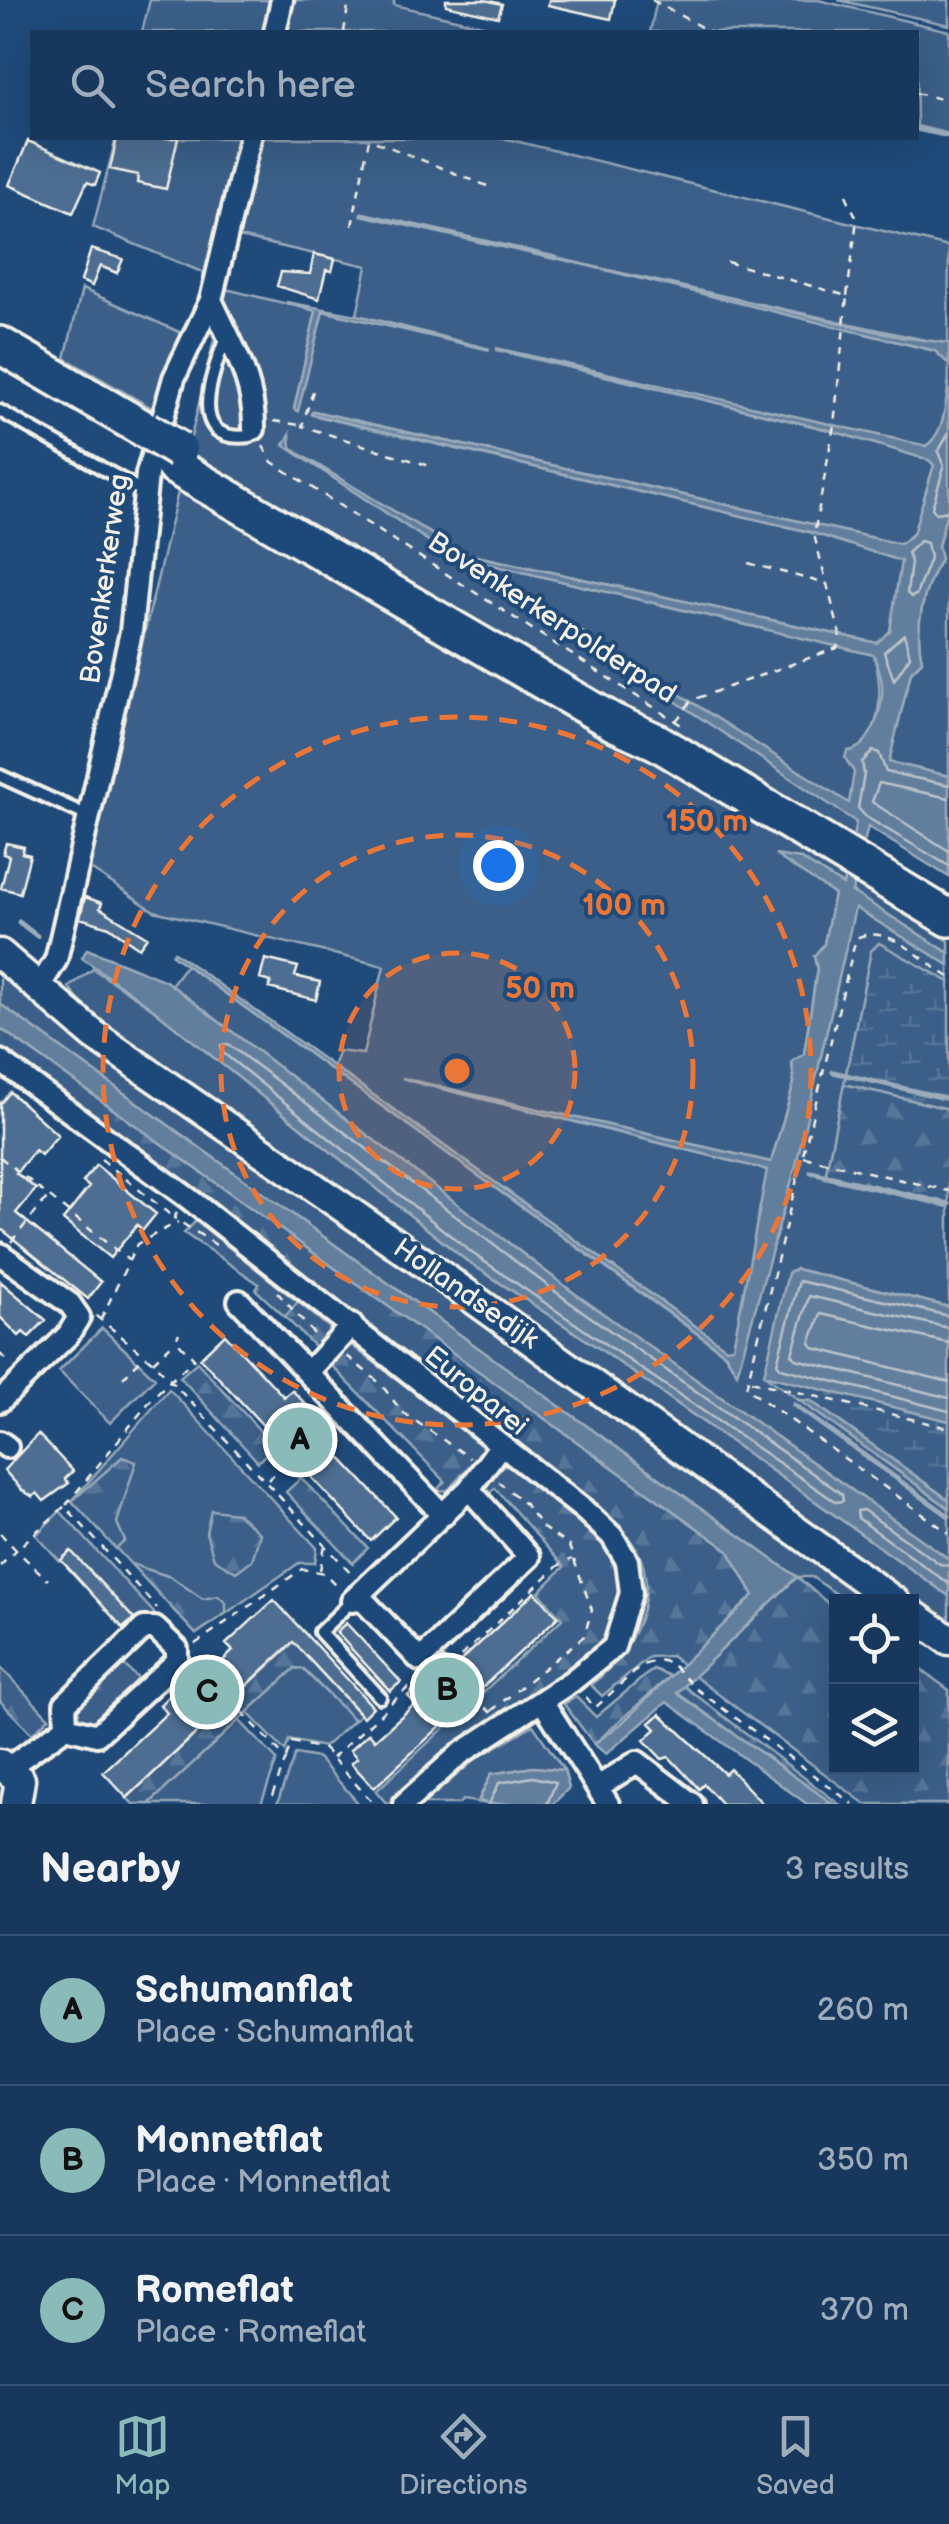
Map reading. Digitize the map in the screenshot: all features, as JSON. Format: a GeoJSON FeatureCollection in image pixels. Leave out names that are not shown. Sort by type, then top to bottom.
{"type":"FeatureCollection","features":[{"type":"Feature","properties":{"kind":"highway"},"geometry":{"type":"LineString","coordinates":[[0,345],[144,439],[613,722],[666,732],[949,918]]}},
{"type":"Feature","properties":{"kind":"highway"},"geometry":{"type":"LineString","coordinates":[[0,369],[144,439]]}},
{"type":"Feature","properties":{"kind":"street"},"geometry":{"type":"LineString","coordinates":[[275,30],[282,0]]}},
{"type":"Feature","properties":{"kind":"street","name":"Bovenkerkerweg"},"geometry":{"type":"LineString","coordinates":[[39,986],[56,960],[131,632],[144,492],[174,378],[211,300],[250,140]]}},
{"type":"Feature","properties":{"kind":"street"},"geometry":{"type":"LineString","coordinates":[[211,300],[246,372],[254,424]]}},
{"type":"Feature","properties":{"kind":"street","name":"Hollandsedijk"},"geometry":{"type":"LineString","coordinates":[[0,954],[94,1035],[425,1264],[884,1594]]}},
{"type":"Feature","properties":{"kind":"street","name":"Europarei"},"geometry":{"type":"LineString","coordinates":[[0,1061],[156,1174],[352,1325],[584,1510],[612,1536],[627,1560],[631,1593],[614,1647],[572,1681],[460,1754],[404,1804]]}},
{"type":"Feature","properties":{"kind":"street"},"geometry":{"type":"LineString","coordinates":[[0,1254],[70,1304],[79,1317],[68,1335],[0,1400]]}},
{"type":"Feature","properties":{"kind":"street"},"geometry":{"type":"LineString","coordinates":[[239,1302],[443,1515]]}},
{"type":"Feature","properties":{"kind":"street"},"geometry":{"type":"LineString","coordinates":[[308,1372],[352,1325]]}},
{"type":"Feature","properties":{"kind":"street"},"geometry":{"type":"LineString","coordinates":[[468,1488],[529,1556],[420,1660],[359,1595],[443,1515],[500,1446]]}},
{"type":"Feature","properties":{"kind":"street"},"geometry":{"type":"LineString","coordinates":[[919,1619],[949,1640]]}},
{"type":"Feature","properties":{"kind":"street"},"geometry":{"type":"LineString","coordinates":[[15,1786],[58,1733],[65,1704],[144,1628],[155,1628],[177,1649],[177,1656],[98,1735],[58,1733]]}},
{"type":"Feature","properties":{"kind":"street"},"geometry":{"type":"LineString","coordinates":[[542,1701],[603,1796],[637,1762],[692,1804]]}},
{"type":"Feature","properties":{"kind":"lane"},"geometry":{"type":"LineString","coordinates":[[227,335],[210,378],[206,408],[216,428],[234,438],[250,436],[254,424]]}},
{"type":"Feature","properties":{"kind":"lane"},"geometry":{"type":"LineString","coordinates":[[0,411],[144,492]]}},
{"type":"Feature","properties":{"kind":"lane"},"geometry":{"type":"LineString","coordinates":[[0,776],[89,817]]}},
{"type":"Feature","properties":{"kind":"lane"},"geometry":{"type":"LineString","coordinates":[[359,1595],[320,1632],[380,1697]]}},
{"type":"Feature","properties":{"kind":"path"},"geometry":{"type":"LineString","coordinates":[[344,30],[349,0]]}},
{"type":"Feature","properties":{"kind":"path"},"geometry":{"type":"LineString","coordinates":[[652,0],[706,30]]}},
{"type":"Feature","properties":{"kind":"path"},"geometry":{"type":"LineString","coordinates":[[919,93],[949,102]]}},
{"type":"Feature","properties":{"kind":"path"},"geometry":{"type":"LineString","coordinates":[[352,226],[367,140]]}},
{"type":"Feature","properties":{"kind":"path"},"geometry":{"type":"LineString","coordinates":[[372,140],[487,186]]}},
{"type":"Feature","properties":{"kind":"path"},"geometry":{"type":"LineString","coordinates":[[666,732],[692,700],[837,648],[840,634],[814,535],[834,425],[856,221],[846,196]]}},
{"type":"Feature","properties":{"kind":"path"},"geometry":{"type":"LineString","coordinates":[[726,262],[846,296]]}},
{"type":"Feature","properties":{"kind":"path"},"geometry":{"type":"LineString","coordinates":[[302,426],[313,390]]}},
{"type":"Feature","properties":{"kind":"path"},"geometry":{"type":"LineString","coordinates":[[254,424],[302,426],[430,466]]}},
{"type":"Feature","properties":{"kind":"path","name":"Bovenkerkerpolderpad"},"geometry":{"type":"LineString","coordinates":[[254,424],[272,462],[666,732],[692,732]]}},
{"type":"Feature","properties":{"kind":"path"},"geometry":{"type":"LineString","coordinates":[[748,563],[827,584]]}},
{"type":"Feature","properties":{"kind":"path"},"geometry":{"type":"LineString","coordinates":[[949,977],[887,936],[871,932],[856,938],[746,1388],[949,1533]]}},
{"type":"Feature","properties":{"kind":"path"},"geometry":{"type":"LineString","coordinates":[[97,1155],[174,1218]]}},
{"type":"Feature","properties":{"kind":"path"},"geometry":{"type":"LineString","coordinates":[[802,1157],[949,1191]]}},
{"type":"Feature","properties":{"kind":"path"},"geometry":{"type":"LineString","coordinates":[[0,1158],[128,1260]]}},
{"type":"Feature","properties":{"kind":"path"},"geometry":{"type":"LineString","coordinates":[[0,1254],[48,1196]]}},
{"type":"Feature","properties":{"kind":"path"},"geometry":{"type":"LineString","coordinates":[[101,1320],[128,1260],[144,1237],[179,1221]]}},
{"type":"Feature","properties":{"kind":"path"},"geometry":{"type":"LineString","coordinates":[[92,1313],[171,1380],[325,1545],[359,1595]]}},
{"type":"Feature","properties":{"kind":"path"},"geometry":{"type":"LineString","coordinates":[[153,1362],[179,1333]]}},
{"type":"Feature","properties":{"kind":"path"},"geometry":{"type":"LineString","coordinates":[[0,1566],[65,1506],[194,1358],[176,1340]]}},
{"type":"Feature","properties":{"kind":"path"},"geometry":{"type":"LineString","coordinates":[[122,1378],[145,1355]]}},
{"type":"Feature","properties":{"kind":"path"},"geometry":{"type":"LineString","coordinates":[[748,1380],[949,1428]]}},
{"type":"Feature","properties":{"kind":"path"},"geometry":{"type":"LineString","coordinates":[[267,1482],[292,1457]]}},
{"type":"Feature","properties":{"kind":"path"},"geometry":{"type":"LineString","coordinates":[[474,1696],[490,1712],[584,1636],[592,1610],[566,1543],[543,1528],[524,1503],[482,1469]]}},
{"type":"Feature","properties":{"kind":"path"},"geometry":{"type":"LineString","coordinates":[[65,1506],[158,1609],[162,1634]]}},
{"type":"Feature","properties":{"kind":"path"},"geometry":{"type":"LineString","coordinates":[[0,1533],[48,1580]]}},
{"type":"Feature","properties":{"kind":"path"},"geometry":{"type":"LineString","coordinates":[[320,1572],[325,1545]]}},
{"type":"Feature","properties":{"kind":"path"},"geometry":{"type":"LineString","coordinates":[[461,1656],[558,1566],[573,1559]]}},
{"type":"Feature","properties":{"kind":"path"},"geometry":{"type":"LineString","coordinates":[[177,1656],[302,1570],[320,1572],[359,1595]]}},
{"type":"Feature","properties":{"kind":"path"},"geometry":{"type":"LineString","coordinates":[[572,1681],[596,1708],[643,1664],[664,1660],[852,1804]]}},
{"type":"Feature","properties":{"kind":"path"},"geometry":{"type":"LineString","coordinates":[[231,1700],[286,1758]]}},
{"type":"Feature","properties":{"kind":"path"},"geometry":{"type":"LineString","coordinates":[[269,1804],[292,1742],[324,1749],[374,1804]]}},
{"type":"Feature","properties":{"kind":"green space"},"geometry":{"type":"Polygon","coordinates":[[[150,0],[276,0],[269,30],[142,30],[150,0]]]}},
{"type":"Feature","properties":{"kind":"green space"},"geometry":{"type":"Polygon","coordinates":[[[294,0],[394,0],[394,5],[504,30],[286,30],[294,0]]]}},
{"type":"Feature","properties":{"kind":"green space"},"geometry":{"type":"Polygon","coordinates":[[[657,0],[818,0],[949,31],[949,134],[919,126],[919,30],[650,30],[657,0]]]}},
{"type":"Feature","properties":{"kind":"green space"},"geometry":{"type":"Polygon","coordinates":[[[838,0],[949,0],[949,25],[838,0]]]}},
{"type":"Feature","properties":{"kind":"green space"},"geometry":{"type":"Polygon","coordinates":[[[115,140],[243,140],[209,275],[93,227],[115,140]]]}},
{"type":"Feature","properties":{"kind":"green space"},"geometry":{"type":"Polygon","coordinates":[[[262,140],[511,140],[949,247],[948,345],[637,277],[935,351],[949,364],[948,397],[939,430],[926,446],[496,350],[829,430],[929,460],[934,465],[913,534],[900,544],[314,411],[312,415],[810,532],[902,561],[890,631],[877,643],[463,553],[284,445],[436,546],[479,566],[484,563],[874,655],[879,706],[873,730],[858,751],[857,822],[843,886],[801,859],[778,856],[834,894],[824,944],[814,956],[817,969],[804,1054],[792,1062],[794,1083],[771,1162],[406,1080],[768,1170],[733,1348],[726,1348],[333,1066],[339,1051],[363,1054],[384,966],[154,911],[89,868],[226,289],[316,311],[294,409],[297,411],[323,311],[490,349],[357,315],[367,266],[239,237],[262,140]]]}},
{"type":"Feature","properties":{"kind":"green space"},"geometry":{"type":"Polygon","coordinates":[[[82,289],[193,338],[173,420],[65,358],[82,289]]]}},
{"type":"Feature","properties":{"kind":"green space"},"geometry":{"type":"Polygon","coordinates":[[[949,504],[949,776],[888,762],[911,672],[922,661],[922,608],[941,559],[938,547],[949,504]]]}},
{"type":"Feature","properties":{"kind":"green space"},"geometry":{"type":"Polygon","coordinates":[[[855,881],[949,941],[949,953],[852,892],[855,881]]]}},
{"type":"Feature","properties":{"kind":"green space"},"geometry":{"type":"Polygon","coordinates":[[[855,907],[949,965],[949,982],[879,943],[871,951],[825,1177],[949,1207],[949,1307],[796,1269],[764,1374],[949,1508],[949,1559],[574,1293],[171,985],[186,965],[725,1354],[737,1372],[796,1164],[855,907]]]}},
{"type":"Feature","properties":{"kind":"green space"},"geometry":{"type":"Polygon","coordinates":[[[879,943],[949,982],[949,1109],[844,1084],[871,951],[879,943]]]}},
{"type":"Feature","properties":{"kind":"green space"},"geometry":{"type":"Polygon","coordinates":[[[0,961],[873,1594],[836,1594],[812,1577],[797,1577],[0,1004],[0,961]]]}},
{"type":"Feature","properties":{"kind":"green space"},"geometry":{"type":"Polygon","coordinates":[[[93,969],[152,1008],[467,1261],[600,1349],[949,1596],[949,1628],[919,1606],[919,1594],[902,1594],[400,1233],[91,1018],[69,987],[93,969]]]}},
{"type":"Feature","properties":{"kind":"green space"},"geometry":{"type":"Polygon","coordinates":[[[0,1028],[728,1550],[754,1595],[683,1665],[671,1656],[649,1657],[602,1696],[591,1685],[626,1647],[645,1597],[642,1562],[621,1529],[605,1512],[237,1222],[0,1053],[0,1028]]]}},
{"type":"Feature","properties":{"kind":"green space"},"geometry":{"type":"Polygon","coordinates":[[[844,1084],[949,1109],[949,1207],[825,1178],[844,1084]]]}},
{"type":"Feature","properties":{"kind":"green space"},"geometry":{"type":"Polygon","coordinates":[[[196,1221],[298,1302],[285,1317],[256,1290],[259,1284],[184,1233],[196,1221]]]}},
{"type":"Feature","properties":{"kind":"green space"},"geometry":{"type":"Polygon","coordinates":[[[298,1302],[337,1334],[319,1351],[285,1317],[298,1302]]]}},
{"type":"Feature","properties":{"kind":"green space"},"geometry":{"type":"Polygon","coordinates":[[[102,1328],[155,1378],[110,1423],[59,1371],[102,1328]]]}},
{"type":"Feature","properties":{"kind":"green space"},"geometry":{"type":"Polygon","coordinates":[[[348,1343],[487,1446],[448,1490],[436,1491],[445,1481],[329,1363],[348,1343]]]}},
{"type":"Feature","properties":{"kind":"green space"},"geometry":{"type":"Polygon","coordinates":[[[197,1362],[274,1446],[258,1462],[180,1377],[197,1362]]]}},
{"type":"Feature","properties":{"kind":"green space"},"geometry":{"type":"Polygon","coordinates":[[[764,1375],[949,1421],[949,1500],[811,1401],[799,1400],[764,1375]]]}},
{"type":"Feature","properties":{"kind":"green space"},"geometry":{"type":"Polygon","coordinates":[[[169,1389],[317,1548],[315,1563],[299,1563],[196,1634],[72,1501],[169,1389]]]}},
{"type":"Feature","properties":{"kind":"green space"},"geometry":{"type":"Polygon","coordinates":[[[122,1457],[136,1462],[117,1523],[125,1541],[116,1549],[72,1501],[122,1457]]]}},
{"type":"Feature","properties":{"kind":"green space"},"geometry":{"type":"Polygon","coordinates":[[[504,1464],[512,1465],[562,1504],[603,1546],[615,1569],[619,1595],[613,1624],[594,1657],[457,1743],[387,1804],[376,1791],[562,1619],[539,1592],[564,1567],[495,1488],[488,1494],[487,1486],[504,1464]]]}},
{"type":"Feature","properties":{"kind":"green space"},"geometry":{"type":"Polygon","coordinates":[[[301,1478],[368,1548],[353,1563],[286,1492],[301,1478]]]}},
{"type":"Feature","properties":{"kind":"green space"},"geometry":{"type":"Polygon","coordinates":[[[211,1510],[237,1513],[260,1534],[252,1560],[236,1572],[214,1559],[206,1533],[211,1510]]]}},
{"type":"Feature","properties":{"kind":"green space"},"geometry":{"type":"Polygon","coordinates":[[[60,1511],[154,1613],[153,1621],[140,1625],[71,1551],[60,1561],[36,1535],[60,1511]]]}},
{"type":"Feature","properties":{"kind":"green space"},"geometry":{"type":"Polygon","coordinates":[[[131,1564],[171,1577],[203,1599],[218,1596],[226,1603],[226,1613],[196,1634],[131,1564]]]}},
{"type":"Feature","properties":{"kind":"green space"},"geometry":{"type":"Polygon","coordinates":[[[797,1577],[829,1604],[829,1774],[919,1774],[919,1668],[949,1690],[949,1804],[865,1804],[694,1676],[797,1577]]]}},
{"type":"Feature","properties":{"kind":"green space"},"geometry":{"type":"Polygon","coordinates":[[[304,1633],[305,1655],[360,1715],[354,1720],[303,1669],[295,1668],[149,1804],[133,1804],[127,1798],[304,1633]]]}},
{"type":"Feature","properties":{"kind":"green space"},"geometry":{"type":"Polygon","coordinates":[[[123,1664],[144,1684],[97,1729],[71,1723],[76,1701],[86,1700],[123,1664]]]}},
{"type":"Feature","properties":{"kind":"green space"},"geometry":{"type":"Polygon","coordinates":[[[0,1667],[49,1718],[32,1734],[0,1701],[0,1667]]]}},
{"type":"Feature","properties":{"kind":"green space"},"geometry":{"type":"Polygon","coordinates":[[[295,1668],[303,1669],[354,1720],[324,1747],[289,1740],[285,1751],[247,1712],[295,1668]]]}},
{"type":"Feature","properties":{"kind":"green space"},"geometry":{"type":"Polygon","coordinates":[[[653,1669],[670,1676],[594,1744],[564,1704],[576,1697],[596,1717],[653,1669]]]}},
{"type":"Feature","properties":{"kind":"green space"},"geometry":{"type":"Polygon","coordinates":[[[684,1686],[839,1804],[833,1804],[677,1693],[684,1686]]]}},
{"type":"Feature","properties":{"kind":"green space"},"geometry":{"type":"Polygon","coordinates":[[[239,1720],[277,1760],[261,1804],[149,1804],[239,1720]]]}},
{"type":"Feature","properties":{"kind":"green space"},"geometry":{"type":"Polygon","coordinates":[[[533,1725],[564,1770],[533,1767],[491,1774],[479,1799],[488,1804],[463,1800],[458,1804],[423,1804],[477,1758],[533,1725]]]}},
{"type":"Feature","properties":{"kind":"green space"},"geometry":{"type":"Polygon","coordinates":[[[295,1754],[318,1758],[359,1804],[277,1804],[295,1754]]]}},
{"type":"Feature","properties":{"kind":"water"},"geometry":{"type":"Polygon","coordinates":[[[556,258],[901,337],[949,343],[949,364],[935,351],[556,258]]]}},
{"type":"Feature","properties":{"kind":"water"},"geometry":{"type":"Polygon","coordinates":[[[286,302],[357,315],[490,350],[323,311],[298,411],[294,409],[316,311],[286,302]]]}},
{"type":"Feature","properties":{"kind":"water"},"geometry":{"type":"Polygon","coordinates":[[[496,348],[926,446],[941,426],[949,382],[949,504],[938,546],[941,559],[922,608],[922,661],[911,672],[889,762],[949,776],[949,877],[868,827],[852,892],[949,953],[949,965],[855,908],[796,1165],[737,1373],[725,1353],[172,955],[174,952],[726,1348],[733,1347],[767,1170],[402,1078],[771,1162],[794,1083],[792,1062],[804,1054],[817,969],[814,956],[824,944],[834,894],[775,855],[801,859],[843,885],[856,822],[563,626],[473,572],[471,562],[436,546],[284,445],[290,434],[291,447],[298,453],[463,553],[877,643],[890,631],[901,561],[810,532],[311,414],[313,411],[900,544],[913,534],[934,465],[929,460],[829,430],[496,348]],[[484,563],[480,566],[849,803],[854,772],[845,758],[847,751],[869,736],[881,706],[882,683],[874,655],[484,563]]]}},
{"type":"Feature","properties":{"kind":"water"},"geometry":{"type":"Polygon","coordinates":[[[87,949],[166,981],[574,1293],[949,1559],[949,1596],[600,1349],[467,1261],[152,1008],[82,958],[87,949]]]}},
{"type":"Feature","properties":{"kind":"water"},"geometry":{"type":"Polygon","coordinates":[[[0,1004],[797,1577],[677,1693],[833,1804],[807,1804],[667,1702],[606,1754],[594,1744],[621,1724],[754,1595],[728,1550],[0,1028],[0,1004]]]}},
{"type":"Feature","properties":{"kind":"water"},"geometry":{"type":"Polygon","coordinates":[[[796,1269],[949,1307],[949,1421],[764,1375],[788,1273],[796,1269]]]}},
{"type":"Feature","properties":{"kind":"water"},"geometry":{"type":"Polygon","coordinates":[[[799,1400],[811,1401],[949,1500],[949,1508],[799,1400]]]}},
{"type":"Feature","properties":{"kind":"water"},"geometry":{"type":"Polygon","coordinates":[[[533,1767],[564,1770],[569,1788],[553,1804],[488,1804],[479,1800],[491,1774],[533,1767]]]}},
{"type":"Feature","properties":{"kind":"building"},"geometry":{"type":"Polygon","coordinates":[[[446,0],[502,4],[498,17],[446,5],[446,0]]]}},
{"type":"Feature","properties":{"kind":"building"},"geometry":{"type":"Polygon","coordinates":[[[549,0],[615,0],[611,19],[548,5],[549,0]]]}},
{"type":"Feature","properties":{"kind":"building"},"geometry":{"type":"Polygon","coordinates":[[[117,140],[178,140],[166,189],[137,183],[138,175],[110,169],[117,140]]]}},
{"type":"Feature","properties":{"kind":"building"},"geometry":{"type":"Polygon","coordinates":[[[28,141],[100,173],[95,185],[87,182],[73,213],[9,185],[28,141]]]}},
{"type":"Feature","properties":{"kind":"building"},"geometry":{"type":"Polygon","coordinates":[[[91,249],[123,259],[117,273],[100,266],[92,286],[81,281],[91,249]]]}},
{"type":"Feature","properties":{"kind":"building"},"geometry":{"type":"Polygon","coordinates":[[[314,254],[335,259],[332,271],[326,270],[319,299],[277,286],[281,272],[310,274],[314,254]]]}},
{"type":"Feature","properties":{"kind":"building"},"geometry":{"type":"Polygon","coordinates":[[[6,843],[24,847],[22,853],[30,855],[20,893],[1,888],[9,856],[3,854],[6,843]]]}},
{"type":"Feature","properties":{"kind":"building"},"geometry":{"type":"Polygon","coordinates":[[[85,897],[102,903],[100,908],[147,937],[139,948],[109,927],[80,918],[85,897]]]}},
{"type":"Feature","properties":{"kind":"building"},"geometry":{"type":"Polygon","coordinates":[[[265,959],[298,967],[295,976],[320,982],[316,1000],[269,988],[271,982],[260,979],[265,959]]]}},
{"type":"Feature","properties":{"kind":"building"},"geometry":{"type":"Polygon","coordinates":[[[10,1092],[58,1135],[41,1155],[35,1150],[16,1173],[36,1189],[16,1213],[101,1282],[88,1299],[0,1228],[0,1104],[10,1092]]]}},
{"type":"Feature","properties":{"kind":"building"},"geometry":{"type":"Polygon","coordinates":[[[96,1165],[156,1214],[143,1230],[137,1225],[110,1258],[63,1220],[89,1187],[83,1182],[96,1165]]]}},
{"type":"Feature","properties":{"kind":"building"},"geometry":{"type":"Polygon","coordinates":[[[0,1281],[46,1320],[29,1337],[23,1332],[19,1336],[0,1317],[0,1281]]]}},
{"type":"Feature","properties":{"kind":"building"},"geometry":{"type":"Polygon","coordinates":[[[225,1334],[284,1397],[292,1390],[319,1418],[320,1436],[396,1517],[371,1541],[200,1358],[225,1334]]]}},
{"type":"Feature","properties":{"kind":"building"},"geometry":{"type":"Polygon","coordinates":[[[38,1434],[73,1471],[65,1479],[69,1483],[44,1501],[37,1493],[33,1497],[22,1490],[4,1470],[38,1434]]]}},
{"type":"Feature","properties":{"kind":"building"},"geometry":{"type":"Polygon","coordinates":[[[71,1551],[134,1619],[123,1628],[61,1560],[71,1551]]]}},
{"type":"Feature","properties":{"kind":"building"},"geometry":{"type":"Polygon","coordinates":[[[535,1592],[558,1617],[374,1788],[351,1763],[357,1758],[350,1750],[369,1733],[375,1740],[415,1704],[408,1696],[443,1658],[453,1668],[535,1592]]]}},
{"type":"Feature","properties":{"kind":"building"},"geometry":{"type":"Polygon","coordinates":[[[274,1600],[373,1707],[363,1717],[293,1642],[127,1798],[103,1772],[167,1713],[160,1705],[182,1681],[195,1668],[205,1678],[233,1651],[226,1644],[274,1600]]]}},
{"type":"Feature","properties":{"kind":"building"},"geometry":{"type":"Polygon","coordinates":[[[346,1623],[401,1682],[390,1691],[336,1632],[346,1623]]]}},
{"type":"Feature","properties":{"kind":"building"},"geometry":{"type":"Polygon","coordinates":[[[660,1714],[725,1774],[730,1769],[763,1804],[722,1804],[704,1784],[699,1789],[669,1757],[662,1759],[644,1740],[656,1729],[650,1723],[660,1714]]]}},
{"type":"Feature","properties":{"kind":"waterway"},"geometry":{"type":"LineString","coordinates":[[919,130],[949,136]]}},
{"type":"Feature","properties":{"kind":"waterway"},"geometry":{"type":"LineString","coordinates":[[362,214],[556,258]]}},
{"type":"Feature","properties":{"kind":"waterway"},"geometry":{"type":"LineString","coordinates":[[19,922],[37,936]]}},
{"type":"Feature","properties":{"kind":"waterway"},"geometry":{"type":"LineString","coordinates":[[833,1072],[949,1099]]}},
{"type":"Feature","properties":{"kind":"waterway"},"geometry":{"type":"LineString","coordinates":[[811,1172],[949,1204]]}},
{"type":"Feature","properties":{"kind":"waterway"},"geometry":{"type":"LineString","coordinates":[[794,1405],[949,1516]]}},
{"type":"Feature","properties":{"kind":"place","name":"Schumanflat"},"geometry":{"type":"Point","coordinates":[300,1440]}},
{"type":"Feature","properties":{"kind":"place","name":"Monnetflat"},"geometry":{"type":"Point","coordinates":[447,1690]}},
{"type":"Feature","properties":{"kind":"place","name":"Romeflat"},"geometry":{"type":"Point","coordinates":[207,1692]}}]}
